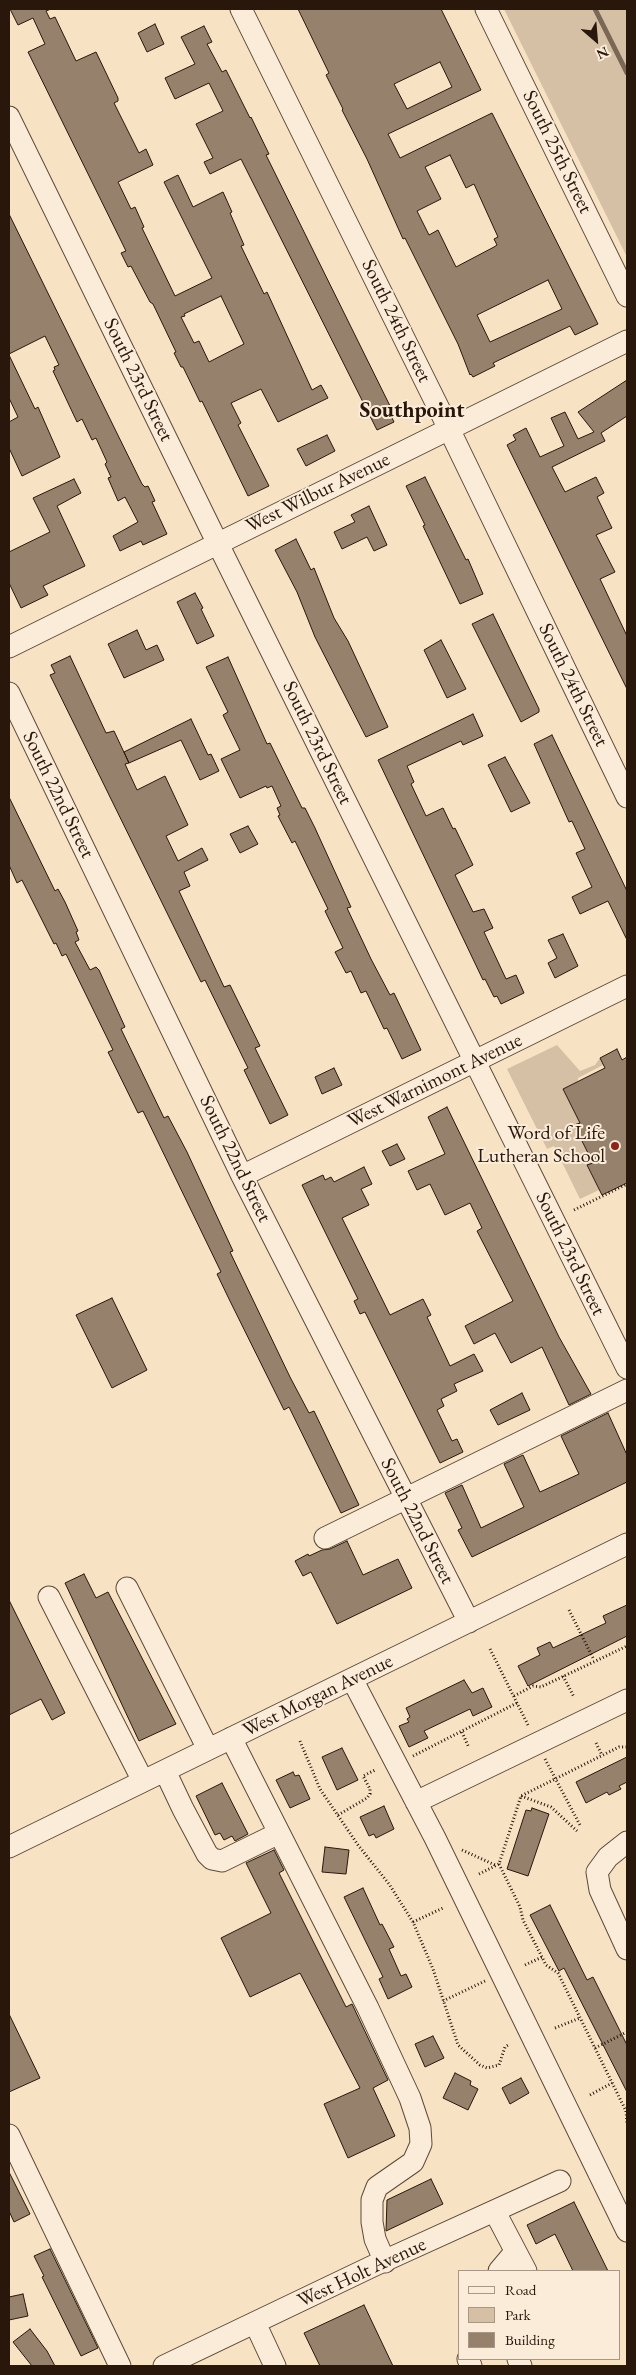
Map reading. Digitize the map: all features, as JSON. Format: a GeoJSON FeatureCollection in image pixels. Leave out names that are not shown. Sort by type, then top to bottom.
{"type":"FeatureCollection","features":[{"type":"Feature","properties":{"kind":"street","name":"South 24th Street"},"geometry":{"type":"LineString","coordinates":[[241,9],[449,428],[627,797]]}},
{"type":"Feature","properties":{"kind":"street","name":"South 25th Street"},"geometry":{"type":"LineString","coordinates":[[486,9],[627,296]]}},
{"type":"Feature","properties":{"kind":"street","name":"South 23rd Street"},"geometry":{"type":"LineString","coordinates":[[9,116],[217,542],[627,1368]]}},
{"type":"Feature","properties":{"kind":"street","name":"West Wilbur Avenue"},"geometry":{"type":"LineString","coordinates":[[9,646],[627,341]]}},
{"type":"Feature","properties":{"kind":"street","name":"South 22nd Street"},"geometry":{"type":"LineString","coordinates":[[9,693],[242,1176],[469,1622]]}},
{"type":"Feature","properties":{"kind":"street","name":"West Warnimont Avenue"},"geometry":{"type":"LineString","coordinates":[[242,1176],[627,986]]}},
{"type":"Feature","properties":{"kind":"street"},"geometry":{"type":"LineString","coordinates":[[325,1538],[627,1390]]}},
{"type":"Feature","properties":{"kind":"street","name":"West Morgan Avenue"},"geometry":{"type":"LineString","coordinates":[[9,1847],[627,1544]]}},
{"type":"Feature","properties":{"kind":"street"},"geometry":{"type":"LineString","coordinates":[[127,1588],[208,1750]]}},
{"type":"Feature","properties":{"kind":"street"},"geometry":{"type":"LineString","coordinates":[[49,1597],[143,1781]]}},
{"type":"Feature","properties":{"kind":"street"},"geometry":{"type":"LineString","coordinates":[[352,1679],[435,1838],[627,2231]]}},
{"type":"Feature","properties":{"kind":"street"},"geometry":{"type":"LineString","coordinates":[[416,1802],[627,1700]]}},
{"type":"Feature","properties":{"kind":"street"},"geometry":{"type":"LineString","coordinates":[[231,1738],[372,2017],[410,2098],[420,2128],[421,2144],[413,2162],[377,2186],[372,2200],[372,2222],[375,2239],[385,2262]]}},
{"type":"Feature","properties":{"kind":"street"},"geometry":{"type":"LineString","coordinates":[[165,1770],[191,1824],[207,1854],[212,1859],[222,1861],[279,1833]]}},
{"type":"Feature","properties":{"kind":"street"},"geometry":{"type":"LineString","coordinates":[[627,1842],[608,1857],[598,1872],[600,1890],[627,1949]]}},
{"type":"Feature","properties":{"kind":"street"},"geometry":{"type":"LineString","coordinates":[[9,2135],[120,2366]]}},
{"type":"Feature","properties":{"kind":"street","name":"West Holt Avenue"},"geometry":{"type":"LineString","coordinates":[[164,2366],[560,2181]]}},
{"type":"Feature","properties":{"kind":"street"},"geometry":{"type":"LineString","coordinates":[[495,2212],[525,2270]]}},
{"type":"Feature","properties":{"kind":"street"},"geometry":{"type":"LineString","coordinates":[[500,2270],[515,2252]]}},
{"type":"Feature","properties":{"kind":"street"},"geometry":{"type":"LineString","coordinates":[[255,2323],[275,2366]]}},
{"type":"Feature","properties":{"kind":"path"},"geometry":{"type":"LineString","coordinates":[[574,1210],[627,1184]]}},
{"type":"Feature","properties":{"kind":"path"},"geometry":{"type":"LineString","coordinates":[[569,1610],[594,1660]]}},
{"type":"Feature","properties":{"kind":"path"},"geometry":{"type":"LineString","coordinates":[[514,1696],[533,1686],[541,1687],[594,1660],[627,1646]]}},
{"type":"Feature","properties":{"kind":"path"},"geometry":{"type":"LineString","coordinates":[[563,1676],[574,1697]]}},
{"type":"Feature","properties":{"kind":"path"},"geometry":{"type":"LineString","coordinates":[[407,1748],[411,1756],[517,1703]]}},
{"type":"Feature","properties":{"kind":"path"},"geometry":{"type":"LineString","coordinates":[[462,1732],[469,1748]]}},
{"type":"Feature","properties":{"kind":"path"},"geometry":{"type":"LineString","coordinates":[[300,1741],[320,1789],[389,1884],[413,1922],[458,2045],[480,2065],[488,2068],[498,2065],[505,2047],[510,2044]]}},
{"type":"Feature","properties":{"kind":"path"},"geometry":{"type":"LineString","coordinates":[[596,1743],[602,1755]]}},
{"type":"Feature","properties":{"kind":"path"},"geometry":{"type":"LineString","coordinates":[[479,1874],[497,1865],[521,1796],[620,1746],[627,1747]]}},
{"type":"Feature","properties":{"kind":"path"},"geometry":{"type":"LineString","coordinates":[[338,1815],[367,1798],[370,1794],[370,1789],[363,1776],[374,1770]]}},
{"type":"Feature","properties":{"kind":"path"},"geometry":{"type":"LineString","coordinates":[[521,1796],[551,1807],[577,1831]]}},
{"type":"Feature","properties":{"kind":"path"},"geometry":{"type":"LineString","coordinates":[[435,1838],[497,1865],[520,1907],[523,1920],[546,1965],[558,1973],[627,2116],[627,2124]]}},
{"type":"Feature","properties":{"kind":"path"},"geometry":{"type":"LineString","coordinates":[[413,1922],[443,1908]]}},
{"type":"Feature","properties":{"kind":"path"},"geometry":{"type":"LineString","coordinates":[[525,1965],[542,1957]]}},
{"type":"Feature","properties":{"kind":"path"},"geometry":{"type":"LineString","coordinates":[[443,2002],[501,1972]]}},
{"type":"Feature","properties":{"kind":"path"},"geometry":{"type":"LineString","coordinates":[[556,2028],[580,2018]]}},
{"type":"Feature","properties":{"kind":"path"},"geometry":{"type":"LineString","coordinates":[[594,2048],[627,2032]]}},
{"type":"Feature","properties":{"kind":"path"},"geometry":{"type":"LineString","coordinates":[[590,2095],[612,2084]]}},
{"type":"Feature","properties":{"kind":"green space"},"geometry":{"type":"Polygon","coordinates":[[[504,9],[627,9],[627,257],[504,9]]]}},
{"type":"Feature","properties":{"kind":"green space"},"geometry":{"type":"Polygon","coordinates":[[[557,1045],[580,1071],[595,1065],[600,1058],[603,1065],[578,1078],[578,1081],[563,1089],[580,1123],[574,1126],[593,1163],[587,1166],[599,1190],[580,1199],[554,1146],[547,1149],[507,1069],[557,1045]]]}},
{"type":"Feature","properties":{"kind":"building"},"geometry":{"type":"Polygon","coordinates":[[[10,9],[51,9],[46,11],[50,19],[55,17],[76,61],[96,52],[118,98],[118,101],[114,103],[139,153],[146,149],[153,165],[118,182],[131,209],[135,207],[144,227],[142,228],[175,296],[212,278],[164,182],[178,175],[193,207],[223,192],[244,245],[241,246],[264,294],[267,292],[312,390],[321,385],[328,398],[278,422],[261,389],[231,403],[241,423],[238,425],[269,486],[248,496],[202,401],[200,402],[174,353],[176,352],[153,304],[150,302],[131,266],[128,267],[121,253],[126,251],[28,52],[45,44],[33,18],[18,25],[10,9]],[[221,296],[181,317],[194,343],[199,341],[209,362],[244,344],[221,296]]]}},
{"type":"Feature","properties":{"kind":"building"},"geometry":{"type":"Polygon","coordinates":[[[298,9],[441,9],[481,90],[388,134],[400,158],[492,113],[598,324],[575,335],[570,326],[493,363],[495,366],[473,377],[470,375],[458,344],[405,238],[403,239],[367,159],[342,110],[326,75],[329,73],[298,9]],[[440,62],[394,84],[407,109],[452,87],[440,62]],[[450,155],[425,167],[441,199],[417,211],[429,235],[438,230],[456,267],[497,245],[494,239],[498,237],[474,184],[466,188],[450,155]],[[548,280],[477,315],[490,342],[562,309],[548,280]]]}},
{"type":"Feature","properties":{"kind":"building"},"geometry":{"type":"Polygon","coordinates":[[[155,24],[164,44],[147,52],[138,33],[155,24]]]}},
{"type":"Feature","properties":{"kind":"building"},"geometry":{"type":"Polygon","coordinates":[[[204,26],[212,42],[207,44],[222,72],[226,70],[251,117],[269,154],[266,155],[394,414],[391,416],[394,422],[377,430],[241,159],[210,174],[204,162],[213,158],[196,124],[223,111],[209,83],[175,99],[165,78],[195,64],[181,37],[204,26]]]}},
{"type":"Feature","properties":{"kind":"building"},"geometry":{"type":"Polygon","coordinates":[[[9,214],[142,484],[145,487],[148,486],[155,501],[152,502],[167,534],[143,545],[141,541],[120,551],[113,536],[138,522],[125,497],[118,501],[108,478],[111,477],[105,464],[107,462],[96,438],[92,440],[82,419],[77,422],[53,371],[55,370],[54,367],[59,365],[45,336],[9,354],[9,214]]]}},
{"type":"Feature","properties":{"kind":"building"},"geometry":{"type":"Polygon","coordinates":[[[9,355],[35,409],[38,407],[60,457],[22,476],[9,448],[9,422],[18,417],[9,398],[9,355]]]}},
{"type":"Feature","properties":{"kind":"building"},"geometry":{"type":"Polygon","coordinates":[[[627,380],[627,416],[601,433],[605,441],[552,467],[565,492],[596,477],[604,493],[597,497],[612,528],[596,535],[615,572],[600,579],[627,636],[627,689],[507,445],[516,440],[513,435],[526,428],[540,457],[564,446],[551,418],[565,412],[578,439],[594,432],[578,412],[627,380]]]}},
{"type":"Feature","properties":{"kind":"building"},"geometry":{"type":"Polygon","coordinates":[[[327,435],[335,451],[306,466],[297,449],[327,435]]]}},
{"type":"Feature","properties":{"kind":"building"},"geometry":{"type":"Polygon","coordinates":[[[425,477],[466,560],[468,559],[483,594],[460,604],[406,486],[425,477]]]}},
{"type":"Feature","properties":{"kind":"building"},"geometry":{"type":"Polygon","coordinates":[[[74,479],[81,493],[57,506],[85,566],[43,586],[48,595],[21,608],[9,583],[9,552],[50,532],[33,498],[74,479]]]}},
{"type":"Feature","properties":{"kind":"building"},"geometry":{"type":"Polygon","coordinates":[[[369,506],[387,545],[374,551],[367,537],[342,549],[334,532],[355,522],[351,515],[369,506]]]}},
{"type":"Feature","properties":{"kind":"building"},"geometry":{"type":"Polygon","coordinates":[[[296,539],[311,570],[314,568],[334,618],[348,641],[388,727],[366,737],[315,637],[297,592],[275,550],[296,539]]]}},
{"type":"Feature","properties":{"kind":"building"},"geometry":{"type":"Polygon","coordinates":[[[195,593],[214,636],[197,644],[177,602],[195,593]]]}},
{"type":"Feature","properties":{"kind":"building"},"geometry":{"type":"Polygon","coordinates":[[[493,614],[539,709],[539,712],[521,722],[472,624],[493,614]]]}},
{"type":"Feature","properties":{"kind":"building"},"geometry":{"type":"Polygon","coordinates":[[[137,630],[146,650],[157,645],[164,660],[124,678],[108,644],[137,630]]]}},
{"type":"Feature","properties":{"kind":"building"},"geometry":{"type":"Polygon","coordinates":[[[441,640],[466,689],[447,698],[424,650],[441,640]]]}},
{"type":"Feature","properties":{"kind":"building"},"geometry":{"type":"Polygon","coordinates":[[[70,656],[106,733],[114,731],[129,763],[125,764],[137,790],[165,776],[188,825],[166,836],[178,861],[202,848],[208,860],[184,872],[190,886],[179,891],[224,987],[230,985],[260,1046],[255,1048],[288,1115],[270,1124],[244,1070],[248,1068],[205,980],[201,982],[50,675],[55,673],[51,665],[70,656]]]}},
{"type":"Feature","properties":{"kind":"building"},"geometry":{"type":"Polygon","coordinates":[[[228,657],[267,744],[270,743],[302,808],[305,808],[315,828],[351,907],[347,908],[371,959],[390,995],[394,993],[421,1050],[402,1059],[387,1028],[384,1029],[366,991],[361,993],[351,971],[346,973],[335,952],[343,948],[325,911],[328,909],[295,841],[292,843],[278,816],[280,815],[277,808],[281,806],[272,786],[267,788],[266,786],[240,798],[221,759],[240,750],[223,715],[228,712],[206,667],[228,657]]]}},
{"type":"Feature","properties":{"kind":"building"},"geometry":{"type":"Polygon","coordinates":[[[473,714],[483,736],[463,745],[461,741],[407,766],[414,782],[411,784],[426,816],[443,808],[453,829],[455,828],[473,865],[455,875],[473,912],[484,909],[493,928],[484,932],[506,979],[516,975],[524,993],[501,1004],[497,996],[494,997],[485,979],[483,980],[378,760],[473,714]]]}},
{"type":"Feature","properties":{"kind":"building"},"geometry":{"type":"Polygon","coordinates":[[[191,719],[208,755],[211,754],[219,771],[200,780],[181,740],[129,763],[124,752],[191,719]]]}},
{"type":"Feature","properties":{"kind":"building"},"geometry":{"type":"Polygon","coordinates":[[[552,735],[627,891],[627,940],[608,901],[580,914],[572,897],[592,887],[576,853],[585,849],[572,821],[569,822],[534,744],[552,735]]]}},
{"type":"Feature","properties":{"kind":"building"},"geometry":{"type":"Polygon","coordinates":[[[505,757],[530,803],[511,812],[488,765],[505,757]]]}},
{"type":"Feature","properties":{"kind":"building"},"geometry":{"type":"Polygon","coordinates":[[[9,797],[55,891],[58,889],[65,902],[78,931],[76,932],[79,940],[75,942],[90,970],[96,967],[99,970],[125,1027],[121,1029],[164,1118],[168,1116],[187,1152],[233,1251],[230,1252],[290,1377],[309,1413],[314,1411],[359,1505],[341,1513],[289,1407],[284,1410],[217,1274],[221,1272],[143,1111],[138,1113],[108,1052],[113,1050],[66,954],[62,956],[56,943],[54,944],[22,880],[17,883],[9,865],[9,797]]]}},
{"type":"Feature","properties":{"kind":"building"},"geometry":{"type":"Polygon","coordinates":[[[248,826],[258,844],[240,853],[230,834],[248,826]]]}},
{"type":"Feature","properties":{"kind":"building"},"geometry":{"type":"Polygon","coordinates":[[[563,934],[578,966],[555,978],[548,963],[557,958],[548,940],[563,934]]]}},
{"type":"Feature","properties":{"kind":"building"},"geometry":{"type":"Polygon","coordinates":[[[617,1049],[622,1060],[627,1057],[627,1183],[602,1195],[587,1165],[593,1163],[574,1125],[580,1123],[563,1089],[605,1068],[600,1058],[617,1049]]]}},
{"type":"Feature","properties":{"kind":"building"},"geometry":{"type":"Polygon","coordinates":[[[334,1068],[342,1085],[322,1094],[315,1077],[334,1068]]]}},
{"type":"Feature","properties":{"kind":"building"},"geometry":{"type":"Polygon","coordinates":[[[447,1107],[559,1337],[591,1394],[569,1405],[542,1347],[511,1363],[495,1333],[474,1344],[465,1326],[513,1301],[477,1231],[482,1228],[470,1203],[445,1215],[430,1184],[417,1190],[408,1171],[445,1154],[428,1117],[447,1107]]]}},
{"type":"Feature","properties":{"kind":"building"},"geometry":{"type":"Polygon","coordinates":[[[397,1144],[405,1159],[390,1166],[382,1151],[397,1144]]]}},
{"type":"Feature","properties":{"kind":"building"},"geometry":{"type":"Polygon","coordinates":[[[364,1167],[372,1184],[361,1189],[369,1205],[342,1218],[390,1315],[423,1299],[431,1315],[427,1317],[450,1366],[474,1354],[483,1371],[454,1384],[457,1391],[441,1399],[444,1406],[437,1410],[452,1441],[457,1439],[463,1452],[440,1463],[365,1312],[360,1314],[354,1301],[358,1299],[302,1185],[323,1175],[325,1180],[331,1177],[334,1182],[364,1167]]]}},
{"type":"Feature","properties":{"kind":"building"},"geometry":{"type":"Polygon","coordinates":[[[112,1298],[147,1370],[112,1388],[76,1315],[112,1298]]]}},
{"type":"Feature","properties":{"kind":"building"},"geometry":{"type":"Polygon","coordinates":[[[522,1393],[530,1410],[498,1425],[490,1410],[522,1393]]]}},
{"type":"Feature","properties":{"kind":"building"},"geometry":{"type":"Polygon","coordinates":[[[608,1413],[627,1455],[627,1482],[472,1557],[458,1530],[462,1528],[445,1493],[462,1485],[481,1528],[524,1507],[504,1464],[523,1455],[540,1492],[579,1474],[561,1436],[608,1413]]]}},
{"type":"Feature","properties":{"kind":"building"},"geometry":{"type":"Polygon","coordinates":[[[347,1541],[363,1575],[398,1559],[412,1588],[337,1624],[311,1572],[303,1576],[295,1561],[308,1554],[309,1556],[322,1550],[330,1549],[347,1541]]]}},
{"type":"Feature","properties":{"kind":"building"},"geometry":{"type":"Polygon","coordinates":[[[84,1574],[96,1598],[108,1592],[176,1724],[139,1741],[65,1583],[84,1574]]]}},
{"type":"Feature","properties":{"kind":"building"},"geometry":{"type":"Polygon","coordinates":[[[9,1600],[65,1713],[52,1720],[41,1699],[9,1715],[9,1600]]]}},
{"type":"Feature","properties":{"kind":"building"},"geometry":{"type":"Polygon","coordinates":[[[627,1605],[627,1636],[528,1686],[518,1666],[540,1655],[537,1648],[550,1642],[553,1648],[606,1623],[603,1616],[627,1605]]]}},
{"type":"Feature","properties":{"kind":"building"},"geometry":{"type":"Polygon","coordinates":[[[464,1680],[472,1693],[483,1688],[492,1707],[473,1716],[470,1709],[424,1731],[428,1738],[409,1747],[399,1726],[409,1722],[407,1719],[410,1717],[406,1708],[464,1680]]]}},
{"type":"Feature","properties":{"kind":"building"},"geometry":{"type":"Polygon","coordinates":[[[342,1748],[358,1780],[337,1790],[322,1757],[342,1748]]]}},
{"type":"Feature","properties":{"kind":"building"},"geometry":{"type":"Polygon","coordinates":[[[627,1757],[627,1782],[619,1786],[621,1789],[609,1795],[607,1792],[586,1803],[576,1782],[627,1757]]]}},
{"type":"Feature","properties":{"kind":"building"},"geometry":{"type":"Polygon","coordinates":[[[293,1772],[295,1776],[299,1775],[310,1799],[290,1808],[276,1780],[293,1772]]]}},
{"type":"Feature","properties":{"kind":"building"},"geometry":{"type":"Polygon","coordinates":[[[222,1783],[248,1834],[235,1841],[232,1836],[224,1840],[220,1833],[215,1835],[196,1796],[222,1783]]]}},
{"type":"Feature","properties":{"kind":"building"},"geometry":{"type":"Polygon","coordinates":[[[384,1806],[394,1829],[376,1838],[374,1834],[369,1836],[360,1817],[384,1806]]]}},
{"type":"Feature","properties":{"kind":"building"},"geometry":{"type":"Polygon","coordinates":[[[532,1808],[549,1814],[528,1876],[507,1869],[526,1810],[531,1811],[532,1808]]]}},
{"type":"Feature","properties":{"kind":"building"},"geometry":{"type":"Polygon","coordinates":[[[325,1847],[349,1850],[346,1874],[322,1872],[325,1847]]]}},
{"type":"Feature","properties":{"kind":"building"},"geometry":{"type":"Polygon","coordinates":[[[274,1850],[284,1870],[279,1873],[346,2007],[352,2004],[388,2080],[373,2088],[395,2136],[348,2158],[324,2104],[360,2088],[300,1973],[250,1997],[221,1938],[271,1913],[246,1863],[274,1850]]]}},
{"type":"Feature","properties":{"kind":"building"},"geometry":{"type":"Polygon","coordinates":[[[363,1888],[380,1925],[382,1924],[394,1947],[389,1949],[401,1976],[406,1974],[412,1987],[388,1999],[379,1979],[383,1977],[344,1897],[363,1888]]]}},
{"type":"Feature","properties":{"kind":"building"},"geometry":{"type":"Polygon","coordinates":[[[550,1905],[587,1980],[593,1977],[627,2045],[627,2092],[564,1968],[559,1971],[530,1915],[550,1905]]]}},
{"type":"Feature","properties":{"kind":"building"},"geometry":{"type":"Polygon","coordinates":[[[9,2014],[40,2078],[9,2092],[9,2014]]]}},
{"type":"Feature","properties":{"kind":"building"},"geometry":{"type":"Polygon","coordinates":[[[433,2036],[444,2058],[425,2067],[415,2044],[433,2036]]]}},
{"type":"Feature","properties":{"kind":"building"},"geometry":{"type":"Polygon","coordinates":[[[455,2073],[471,2081],[470,2085],[478,2089],[468,2110],[443,2098],[455,2073]]]}},
{"type":"Feature","properties":{"kind":"building"},"geometry":{"type":"Polygon","coordinates":[[[521,2078],[529,2093],[510,2104],[502,2088],[521,2078]]]}},
{"type":"Feature","properties":{"kind":"building"},"geometry":{"type":"Polygon","coordinates":[[[9,2172],[30,2214],[14,2222],[9,2211],[9,2172]]]}},
{"type":"Feature","properties":{"kind":"building"},"geometry":{"type":"Polygon","coordinates":[[[431,2179],[443,2204],[386,2231],[387,2200],[431,2179]]]}},
{"type":"Feature","properties":{"kind":"building"},"geometry":{"type":"Polygon","coordinates":[[[574,2202],[608,2270],[573,2270],[555,2234],[536,2244],[527,2225],[574,2202]]]}},
{"type":"Feature","properties":{"kind":"building"},"geometry":{"type":"Polygon","coordinates":[[[50,2249],[98,2348],[81,2356],[42,2277],[44,2276],[34,2256],[50,2249]]]}},
{"type":"Feature","properties":{"kind":"building"},"geometry":{"type":"Polygon","coordinates":[[[23,2294],[28,2316],[9,2320],[9,2297],[23,2294]]]}},
{"type":"Feature","properties":{"kind":"building"},"geometry":{"type":"Polygon","coordinates":[[[364,2305],[393,2366],[320,2366],[304,2333],[364,2305]]]}},
{"type":"Feature","properties":{"kind":"building"},"geometry":{"type":"Polygon","coordinates":[[[30,2329],[47,2351],[55,2366],[32,2366],[13,2342],[30,2329]]]}},
{"type":"Feature","properties":{"kind":"waterway"},"geometry":{"type":"LineString","coordinates":[[595,9],[627,73]]}},
{"type":"Feature","properties":{"kind":"place","name":"Word of Life Lutheran School"},"geometry":{"type":"Point","coordinates":[615,1146]}},
{"type":"Feature","properties":{"kind":"district","name":"Southpoint"},"geometry":{"type":"Point","coordinates":[412,411]}}]}
